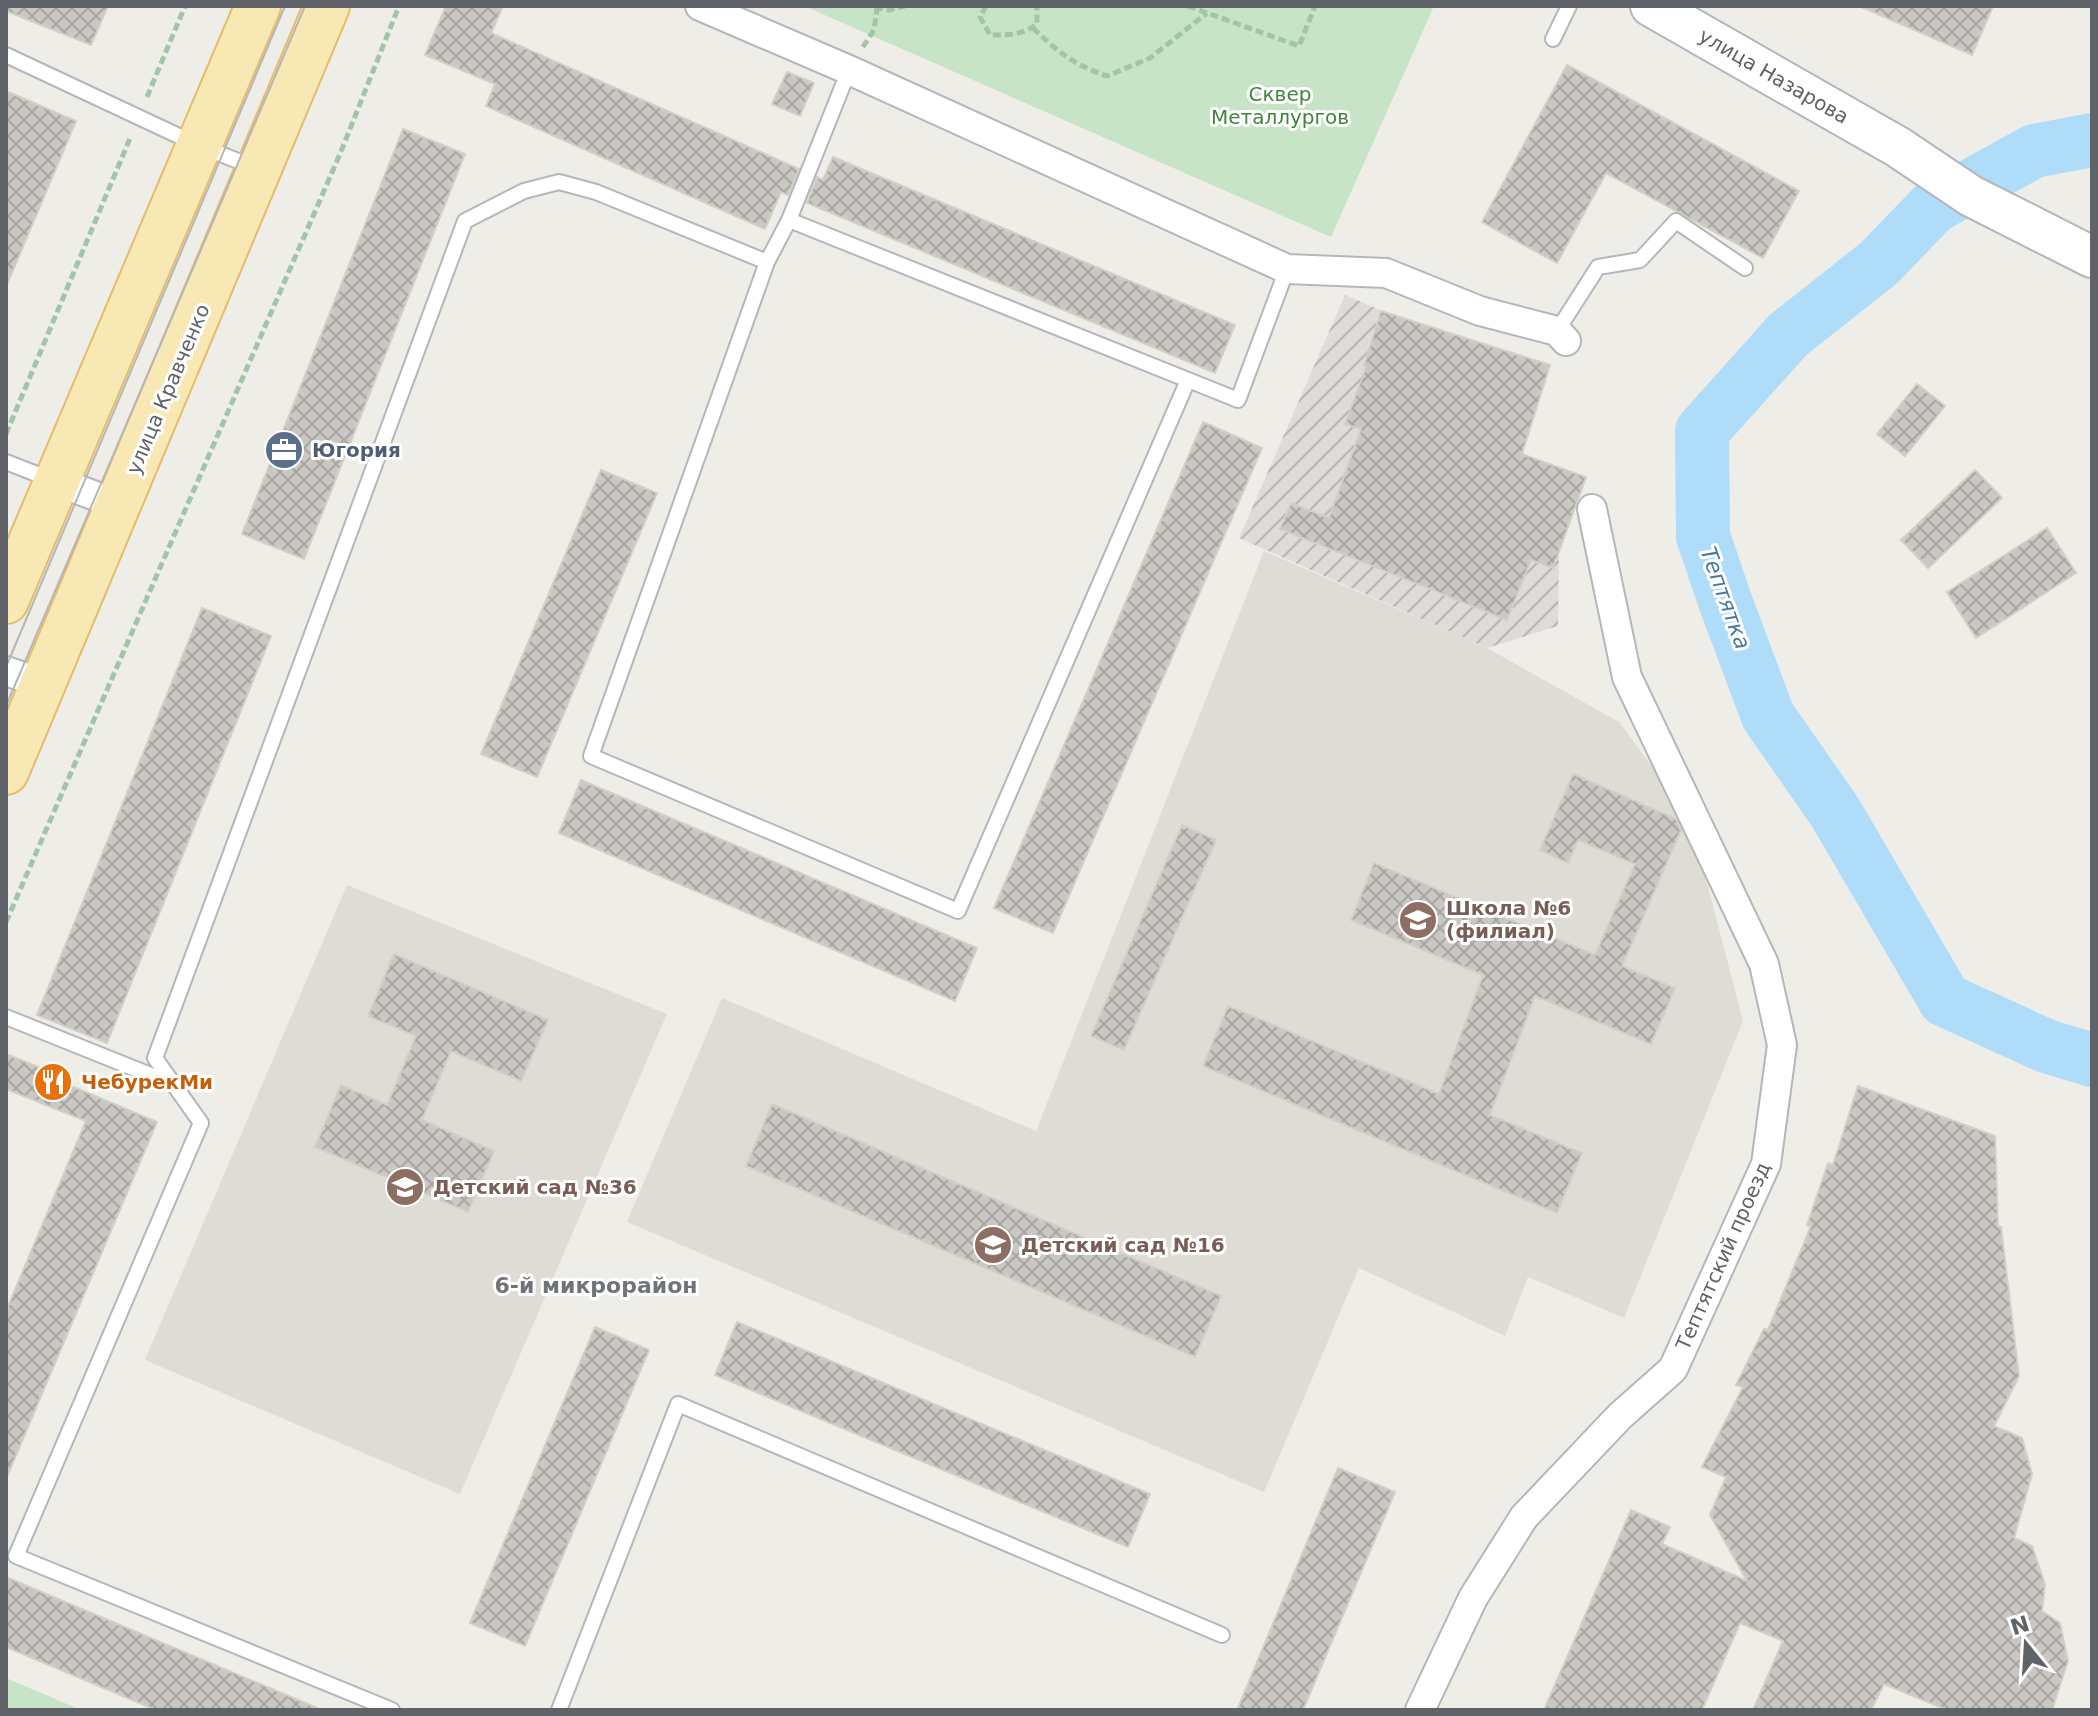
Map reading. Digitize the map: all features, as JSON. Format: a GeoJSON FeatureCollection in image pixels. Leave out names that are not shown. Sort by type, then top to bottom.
{"type":"FeatureCollection","features":[{"type":"Feature","properties":{"kind":"main road"},"geometry":{"type":"LineString","coordinates":[[6,601],[258,6]]}},
{"type":"Feature","properties":{"kind":"main road","name":"улица Кравченко"},"geometry":{"type":"LineString","coordinates":[[6,772],[25,677],[119,505],[327,6]]}},
{"type":"Feature","properties":{"kind":"main road","name":"улица Назарова"},"geometry":{"type":"LineString","coordinates":[[1651,6],[1898,147],[1971,196],[2092,257]]}},
{"type":"Feature","properties":{"kind":"street"},"geometry":{"type":"LineString","coordinates":[[700,6],[849,70],[1287,269],[1386,273],[1480,311],[1561,336]]}},
{"type":"Feature","properties":{"kind":"street"},"geometry":{"type":"LineString","coordinates":[[56,481],[119,505]]}},
{"type":"Feature","properties":{"kind":"street","name":"Тептятский проезд"},"geometry":{"type":"LineString","coordinates":[[1420,1710],[1473,1598],[1524,1517],[1620,1416],[1673,1369],[1766,1164],[1782,1045],[1764,964],[1627,677],[1592,509]]}},
{"type":"Feature","properties":{"kind":"lane"},"geometry":{"type":"LineString","coordinates":[[1553,39],[1569,6]]}},
{"type":"Feature","properties":{"kind":"lane"},"geometry":{"type":"LineString","coordinates":[[6,55],[198,145],[259,170]]}},
{"type":"Feature","properties":{"kind":"lane"},"geometry":{"type":"LineString","coordinates":[[849,70],[789,220],[767,262],[591,756],[958,911],[1188,380]]}},
{"type":"Feature","properties":{"kind":"lane"},"geometry":{"type":"LineString","coordinates":[[392,1710],[16,1556],[201,1123],[155,1058],[465,221],[524,191],[559,182],[596,192],[767,262]]}},
{"type":"Feature","properties":{"kind":"lane"},"geometry":{"type":"LineString","coordinates":[[789,220],[1238,400],[1287,269]]}},
{"type":"Feature","properties":{"kind":"lane"},"geometry":{"type":"LineString","coordinates":[[1561,336],[1598,267],[1640,260],[1676,221],[1745,268]]}},
{"type":"Feature","properties":{"kind":"lane"},"geometry":{"type":"LineString","coordinates":[[6,462],[56,481]]}},
{"type":"Feature","properties":{"kind":"lane"},"geometry":{"type":"LineString","coordinates":[[6,1017],[174,1084]]}},
{"type":"Feature","properties":{"kind":"lane"},"geometry":{"type":"LineString","coordinates":[[559,1710],[678,1404],[1222,1635]]}},
{"type":"Feature","properties":{"kind":"path"},"geometry":{"type":"LineString","coordinates":[[6,434],[185,6]]}},
{"type":"Feature","properties":{"kind":"path"},"geometry":{"type":"LineString","coordinates":[[6,922],[340,154],[399,6]]}},
{"type":"Feature","properties":{"kind":"path"},"geometry":{"type":"LineString","coordinates":[[849,70],[874,30],[876,7],[889,10],[905,6]]}},
{"type":"Feature","properties":{"kind":"path"},"geometry":{"type":"LineString","coordinates":[[986,6],[980,17],[990,35],[1005,35],[1033,28],[1037,24],[1037,6]]}},
{"type":"Feature","properties":{"kind":"path"},"geometry":{"type":"LineString","coordinates":[[1188,6],[1299,46],[1315,6]]}},
{"type":"Feature","properties":{"kind":"path"},"geometry":{"type":"LineString","coordinates":[[1033,28],[1060,54],[1083,68],[1107,76],[1150,58],[1207,13]]}},
{"type":"Feature","properties":{"kind":"shaded area"},"geometry":{"type":"Polygon","coordinates":[[[1345,295],[1522,370],[1506,444],[1560,484],[1558,626],[1487,648],[1239,538],[1345,295]]]}},
{"type":"Feature","properties":{"kind":"shaded area","name":"Школа №6 (филиал)"},"geometry":{"type":"Polygon","coordinates":[[[1264,551],[1487,648],[1619,722],[1690,818],[1743,1021],[1624,1318],[1528,1277],[1505,1336],[1359,1268],[1264,1492],[627,1222],[722,998],[1036,1131],[1264,551]]]}},
{"type":"Feature","properties":{"kind":"shaded area","name":"Детский сад №36"},"geometry":{"type":"Polygon","coordinates":[[[347,885],[667,1014],[460,1494],[145,1360],[347,885]]]}},
{"type":"Feature","properties":{"kind":"green space","name":"Сквер Металлургов"},"geometry":{"type":"Polygon","coordinates":[[[804,6],[1434,6],[1331,237],[804,6]]]}},
{"type":"Feature","properties":{"kind":"green space"},"geometry":{"type":"Polygon","coordinates":[[[6,1678],[81,1710],[6,1710],[6,1678]]]}},
{"type":"Feature","properties":{"kind":"building"},"geometry":{"type":"Polygon","coordinates":[[[6,6],[108,6],[91,45],[6,11],[6,6]]]}},
{"type":"Feature","properties":{"kind":"building"},"geometry":{"type":"Polygon","coordinates":[[[446,6],[503,6],[491,33],[799,169],[788,195],[781,192],[765,229],[486,106],[495,84],[425,55],[446,6]]]}},
{"type":"Feature","properties":{"kind":"building"},"geometry":{"type":"Polygon","coordinates":[[[1859,6],[1993,6],[1972,55],[1859,6]]]}},
{"type":"Feature","properties":{"kind":"building"},"geometry":{"type":"Polygon","coordinates":[[[1567,65],[1799,191],[1763,258],[1606,173],[1557,263],[1482,222],[1567,65]]]}},
{"type":"Feature","properties":{"kind":"building"},"geometry":{"type":"Polygon","coordinates":[[[787,72],[814,83],[800,116],[772,104],[787,72]]]}},
{"type":"Feature","properties":{"kind":"building"},"geometry":{"type":"Polygon","coordinates":[[[6,91],[76,121],[6,287],[6,91]]]}},
{"type":"Feature","properties":{"kind":"building"},"geometry":{"type":"Polygon","coordinates":[[[403,129],[465,154],[304,559],[242,534],[403,129]]]}},
{"type":"Feature","properties":{"kind":"building"},"geometry":{"type":"Polygon","coordinates":[[[833,157],[1235,325],[1215,373],[807,203],[817,177],[823,180],[833,157]]]}},
{"type":"Feature","properties":{"kind":"building"},"geometry":{"type":"Polygon","coordinates":[[[1381,311],[1550,365],[1522,454],[1586,477],[1553,568],[1531,560],[1507,620],[1280,529],[1291,503],[1329,518],[1361,429],[1345,424],[1366,367],[1381,311]]]}},
{"type":"Feature","properties":{"kind":"building"},"geometry":{"type":"Polygon","coordinates":[[[1917,384],[1945,406],[1905,456],[1877,434],[1917,384]]]}},
{"type":"Feature","properties":{"kind":"building"},"geometry":{"type":"Polygon","coordinates":[[[1203,422],[1262,448],[1053,933],[994,908],[1203,422]]]}},
{"type":"Feature","properties":{"kind":"building"},"geometry":{"type":"Polygon","coordinates":[[[601,470],[657,493],[537,777],[481,754],[601,470]]]}},
{"type":"Feature","properties":{"kind":"building"},"geometry":{"type":"Polygon","coordinates":[[[1975,470],[2002,498],[1928,568],[1901,540],[1975,470]]]}},
{"type":"Feature","properties":{"kind":"building"},"geometry":{"type":"Polygon","coordinates":[[[2047,528],[2076,573],[1976,638],[1947,592],[2047,528]]]}},
{"type":"Feature","properties":{"kind":"building"},"geometry":{"type":"Polygon","coordinates":[[[202,608],[271,636],[107,1043],[37,1015],[202,608]]]}},
{"type":"Feature","properties":{"kind":"building"},"geometry":{"type":"Polygon","coordinates":[[[1573,774],[1676,819],[1681,830],[1622,966],[1675,988],[1651,1044],[1535,996],[1490,1115],[1582,1153],[1557,1213],[1203,1066],[1228,1006],[1439,1094],[1483,975],[1351,920],[1374,863],[1595,955],[1635,864],[1578,840],[1568,863],[1540,850],[1573,774]]]}},
{"type":"Feature","properties":{"kind":"building"},"geometry":{"type":"Polygon","coordinates":[[[581,780],[977,948],[955,1001],[559,833],[581,780]]]}},
{"type":"Feature","properties":{"kind":"building"},"geometry":{"type":"Polygon","coordinates":[[[1182,825],[1216,840],[1124,1050],[1091,1036],[1182,825]]]}},
{"type":"Feature","properties":{"kind":"building"},"geometry":{"type":"Polygon","coordinates":[[[394,954],[548,1020],[521,1081],[451,1051],[422,1120],[494,1151],[468,1212],[315,1147],[341,1085],[387,1105],[416,1036],[368,1016],[394,954]]]}},
{"type":"Feature","properties":{"kind":"building"},"geometry":{"type":"Polygon","coordinates":[[[6,1054],[66,1078],[64,1083],[157,1122],[6,1479],[6,1311],[86,1121],[6,1089],[6,1054]]]}},
{"type":"Feature","properties":{"kind":"building"},"geometry":{"type":"Polygon","coordinates":[[[1858,1086],[1995,1136],[1998,1226],[2001,1227],[2019,1376],[1994,1426],[2022,1438],[2032,1474],[2014,1538],[2032,1546],[2045,1585],[2042,1611],[2060,1623],[2068,1661],[2052,1710],[1947,1710],[1884,1684],[1871,1710],[1753,1710],[1783,1641],[1740,1623],[1702,1710],[1544,1710],[1631,1510],[1670,1527],[1662,1544],[1747,1581],[1710,1515],[1726,1477],[1702,1467],[1743,1387],[1736,1385],[1764,1329],[1768,1330],[1811,1226],[1807,1225],[1828,1163],[1833,1165],[1858,1086]]]}},
{"type":"Feature","properties":{"kind":"building"},"geometry":{"type":"Polygon","coordinates":[[[772,1104],[1221,1296],[1195,1357],[746,1166],[772,1104]]]}},
{"type":"Feature","properties":{"kind":"building"},"geometry":{"type":"Polygon","coordinates":[[[737,1322],[1150,1494],[1128,1547],[715,1375],[737,1322]]]}},
{"type":"Feature","properties":{"kind":"building"},"geometry":{"type":"Polygon","coordinates":[[[595,1327],[649,1350],[525,1646],[470,1623],[595,1327]]]}},
{"type":"Feature","properties":{"kind":"building"},"geometry":{"type":"Polygon","coordinates":[[[1338,1468],[1395,1492],[1303,1710],[1237,1710],[1338,1468]]]}},
{"type":"Feature","properties":{"kind":"building"},"geometry":{"type":"Polygon","coordinates":[[[6,1577],[322,1710],[156,1710],[6,1647],[6,1577]]]}},
{"type":"Feature","properties":{"kind":"waterway","name":"Тептятка"},"geometry":{"type":"LineString","coordinates":[[2092,140],[2034,151],[1933,207],[1879,263],[1788,335],[1702,431],[1703,536],[1768,716],[1835,812],[1945,1000],[2046,1046],[2092,1060]]}},
{"type":"Feature","properties":{"kind":"tram line"},"geometry":{"type":"LineString","coordinates":[[6,667],[285,6]]}},
{"type":"Feature","properties":{"kind":"tram line"},"geometry":{"type":"LineString","coordinates":[[6,706],[305,6]]}},
{"type":"Feature","properties":{"kind":"place","name":"Югория"},"geometry":{"type":"Point","coordinates":[284,450]}},
{"type":"Feature","properties":{"kind":"place","name":"Школа №6 (филиал)"},"geometry":{"type":"Point","coordinates":[1418,920]}},
{"type":"Feature","properties":{"kind":"place","name":"ЧебурекМи"},"geometry":{"type":"Point","coordinates":[53,1082]}},
{"type":"Feature","properties":{"kind":"place","name":"Детский сад №36"},"geometry":{"type":"Point","coordinates":[405,1187]}},
{"type":"Feature","properties":{"kind":"place","name":"Детский сад №16"},"geometry":{"type":"Point","coordinates":[993,1245]}},
{"type":"Feature","properties":{"kind":"district","name":"6-й микрорайон"},"geometry":{"type":"Point","coordinates":[596,1285]}}]}
